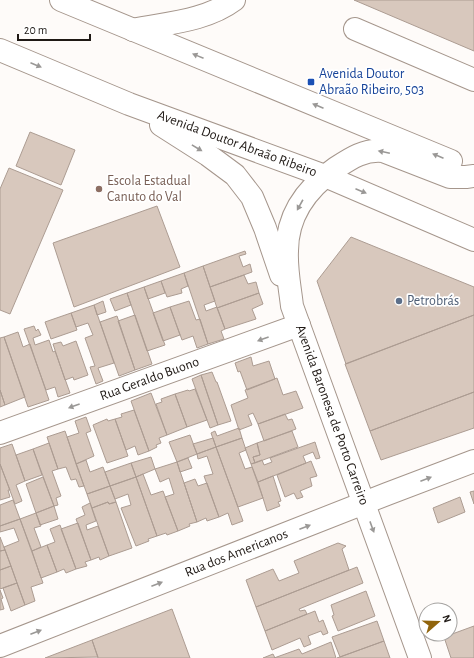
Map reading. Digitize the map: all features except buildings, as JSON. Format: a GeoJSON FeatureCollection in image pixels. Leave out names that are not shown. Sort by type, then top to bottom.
{"type":"FeatureCollection","features":[{"type":"Feature","properties":{"kind":"main road"},"geometry":{"type":"LineString","coordinates":[[61,0],[474,170]]}},
{"type":"Feature","properties":{"kind":"main road"},"geometry":{"type":"LineString","coordinates":[[133,30],[205,16],[223,8],[234,0]]}},
{"type":"Feature","properties":{"kind":"main road"},"geometry":{"type":"LineString","coordinates":[[355,28],[474,80]]}},
{"type":"Feature","properties":{"kind":"main road","name":"Avenida Doutor Abraão Ribeiro"},"geometry":{"type":"LineString","coordinates":[[0,50],[128,104],[325,176],[474,240]]}},
{"type":"Feature","properties":{"kind":"main road"},"geometry":{"type":"LineString","coordinates":[[128,104],[208,155],[235,175],[252,197],[265,228],[296,316]]}},
{"type":"Feature","properties":{"kind":"main road","name":"Avenida Baronesa de Porto Carreiro"},"geometry":{"type":"LineString","coordinates":[[420,658],[296,316],[286,251],[289,232],[295,213],[304,197],[313,186],[325,176],[343,163],[363,153],[374,150],[383,151],[450,177],[466,178],[474,176]]}},
{"type":"Feature","properties":{"kind":"main road","name":"Rua Geraldo Buono"},"geometry":{"type":"LineString","coordinates":[[0,433],[296,316]]}},
{"type":"Feature","properties":{"kind":"main road","name":"Rua dos Americanos"},"geometry":{"type":"LineString","coordinates":[[0,646],[474,461]]}},
{"type":"Feature","properties":{"kind":"place","name":"Avenida Doutor Abraão Ribeiro, 503"},"geometry":{"type":"Point","coordinates":[311,82]}},
{"type":"Feature","properties":{"kind":"place","name":"Escola Estadual Canuto do Val"},"geometry":{"type":"Point","coordinates":[99,189]}},
{"type":"Feature","properties":{"kind":"place","name":"Petrobrás"},"geometry":{"type":"Point","coordinates":[399,301]}}]}
